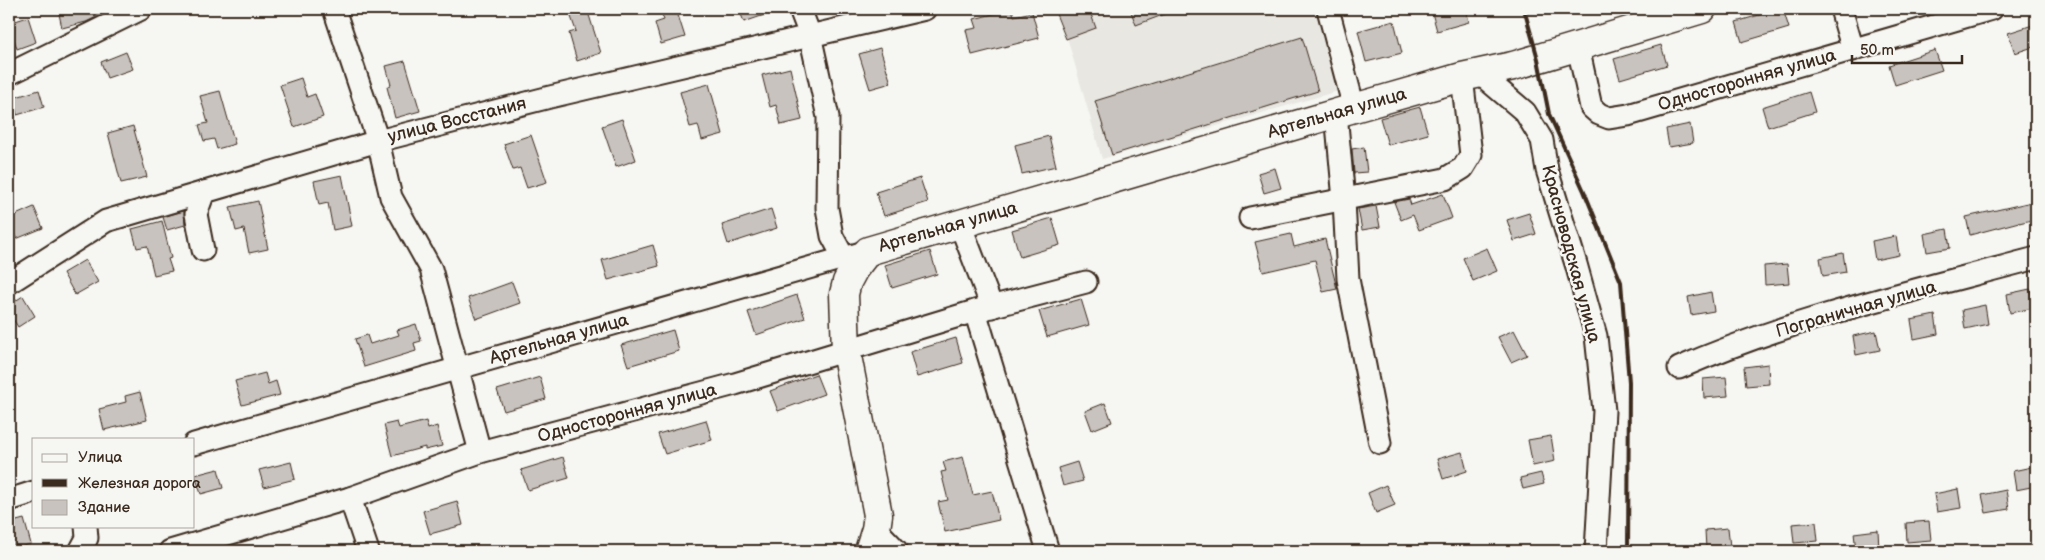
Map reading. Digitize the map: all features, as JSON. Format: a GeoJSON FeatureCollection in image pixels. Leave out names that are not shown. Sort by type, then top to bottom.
{"type":"FeatureCollection","features":[{"type":"Feature","properties":{"kind":"main road","name":"Артельная улица"},"geometry":{"type":"LineString","coordinates":[[856,255],[1345,110],[1470,75],[1513,66],[1702,9]]}},
{"type":"Feature","properties":{"kind":"main road"},"geometry":{"type":"LineString","coordinates":[[856,255],[844,294],[846,351],[878,515],[872,540]]}},
{"type":"Feature","properties":{"kind":"street"},"geometry":{"type":"LineString","coordinates":[[9,74],[141,9]]}},
{"type":"Feature","properties":{"kind":"street"},"geometry":{"type":"LineString","coordinates":[[334,9],[378,141],[391,197],[431,270],[456,369],[480,452]]}},
{"type":"Feature","properties":{"kind":"street"},"geometry":{"type":"LineString","coordinates":[[800,9],[810,35],[828,117],[827,208],[832,236],[856,255]]}},
{"type":"Feature","properties":{"kind":"street","name":"улица Восстания"},"geometry":{"type":"LineString","coordinates":[[9,283],[106,221],[378,141],[550,97],[925,9]]}},
{"type":"Feature","properties":{"kind":"street"},"geometry":{"type":"LineString","coordinates":[[1328,9],[1345,110],[1344,200],[1348,279],[1380,443]]}},
{"type":"Feature","properties":{"kind":"street"},"geometry":{"type":"LineString","coordinates":[[1842,9],[1853,50]]}},
{"type":"Feature","properties":{"kind":"street","name":"Односторонняя улица"},"geometry":{"type":"LineString","coordinates":[[1578,46],[1591,107],[1599,114],[1608,118],[1628,115],[1992,9]]}},
{"type":"Feature","properties":{"kind":"street"},"geometry":{"type":"LineString","coordinates":[[1250,218],[1445,179],[1463,168],[1471,155],[1470,75]]}},
{"type":"Feature","properties":{"kind":"street","name":"Красноводская улица"},"geometry":{"type":"LineString","coordinates":[[1470,75],[1525,112],[1542,140],[1547,170],[1596,336],[1604,410],[1596,551]]}},
{"type":"Feature","properties":{"kind":"street"},"geometry":{"type":"LineString","coordinates":[[203,250],[196,214],[204,192]]}},
{"type":"Feature","properties":{"kind":"street"},"geometry":{"type":"LineString","coordinates":[[960,224],[1048,551]]}},
{"type":"Feature","properties":{"kind":"street","name":"Артельная улица"},"geometry":{"type":"LineString","coordinates":[[195,444],[856,255]]}},
{"type":"Feature","properties":{"kind":"street","name":"Пограничная улица"},"geometry":{"type":"LineString","coordinates":[[1680,368],[1720,350],[1836,312],[2036,258]]}},
{"type":"Feature","properties":{"kind":"street","name":"Односторонняя улица"},"geometry":{"type":"LineString","coordinates":[[170,551],[350,498],[480,452],[735,384],[983,309],[1086,282]]}},
{"type":"Feature","properties":{"kind":"street"},"geometry":{"type":"LineString","coordinates":[[9,500],[32,493]]}},
{"type":"Feature","properties":{"kind":"street"},"geometry":{"type":"LineString","coordinates":[[350,498],[368,551]]}},
{"type":"Feature","properties":{"kind":"street"},"geometry":{"type":"LineString","coordinates":[[80,551],[87,538],[86,528]]}},
{"type":"Feature","properties":{"kind":"street"},"geometry":{"type":"LineString","coordinates":[[872,540],[897,551]]}},
{"type":"Feature","properties":{"kind":"shaded area"},"geometry":{"type":"Polygon","coordinates":[[[1059,9],[1327,9],[1345,89],[1102,159],[1059,9]]]}},
{"type":"Feature","properties":{"kind":"building"},"geometry":{"type":"Polygon","coordinates":[[[58,9],[113,9],[86,22],[62,28],[58,9]]]}},
{"type":"Feature","properties":{"kind":"building"},"geometry":{"type":"Polygon","coordinates":[[[587,9],[601,53],[577,61],[569,33],[576,31],[569,11],[587,9]]]}},
{"type":"Feature","properties":{"kind":"building"},"geometry":{"type":"Polygon","coordinates":[[[660,9],[676,9],[685,37],[661,44],[655,23],[664,20],[660,9]]]}},
{"type":"Feature","properties":{"kind":"building"},"geometry":{"type":"Polygon","coordinates":[[[739,9],[775,9],[776,11],[744,22],[739,9]]]}},
{"type":"Feature","properties":{"kind":"building"},"geometry":{"type":"Polygon","coordinates":[[[1012,9],[1014,16],[1032,12],[1039,38],[972,55],[966,30],[977,28],[974,19],[1012,9]]]}},
{"type":"Feature","properties":{"kind":"building"},"geometry":{"type":"Polygon","coordinates":[[[1054,9],[1089,9],[1096,28],[1066,39],[1054,9]]]}},
{"type":"Feature","properties":{"kind":"building"},"geometry":{"type":"Polygon","coordinates":[[[1130,9],[1176,9],[1176,10],[1136,25],[1130,9]]]}},
{"type":"Feature","properties":{"kind":"building"},"geometry":{"type":"Polygon","coordinates":[[[1431,9],[1466,9],[1469,22],[1437,31],[1431,9]]]}},
{"type":"Feature","properties":{"kind":"building"},"geometry":{"type":"Polygon","coordinates":[[[1783,9],[1789,28],[1742,42],[1736,22],[1783,9]]]}},
{"type":"Feature","properties":{"kind":"building"},"geometry":{"type":"Polygon","coordinates":[[[28,17],[36,42],[17,49],[9,23],[28,17]]]}},
{"type":"Feature","properties":{"kind":"building"},"geometry":{"type":"Polygon","coordinates":[[[1394,21],[1402,53],[1366,62],[1358,31],[1394,21]]]}},
{"type":"Feature","properties":{"kind":"building"},"geometry":{"type":"Polygon","coordinates":[[[2036,24],[2036,46],[2015,53],[2008,33],[2036,24]]]}},
{"type":"Feature","properties":{"kind":"building"},"geometry":{"type":"Polygon","coordinates":[[[1302,37],[1318,91],[1112,155],[1095,101],[1302,37]]]}},
{"type":"Feature","properties":{"kind":"building"},"geometry":{"type":"Polygon","coordinates":[[[1661,45],[1667,65],[1620,79],[1614,59],[1661,45]]]}},
{"type":"Feature","properties":{"kind":"building"},"geometry":{"type":"Polygon","coordinates":[[[880,48],[891,83],[870,89],[859,54],[880,48]]]}},
{"type":"Feature","properties":{"kind":"building"},"geometry":{"type":"Polygon","coordinates":[[[1935,50],[1942,70],[1895,85],[1889,65],[1935,50]]]}},
{"type":"Feature","properties":{"kind":"building"},"geometry":{"type":"Polygon","coordinates":[[[126,52],[133,69],[107,78],[101,62],[126,52]]]}},
{"type":"Feature","properties":{"kind":"building"},"geometry":{"type":"Polygon","coordinates":[[[405,61],[420,111],[395,118],[387,87],[391,85],[386,66],[405,61]]]}},
{"type":"Feature","properties":{"kind":"building"},"geometry":{"type":"Polygon","coordinates":[[[790,68],[802,120],[781,125],[776,105],[770,107],[762,75],[790,68]]]}},
{"type":"Feature","properties":{"kind":"building"},"geometry":{"type":"Polygon","coordinates":[[[301,78],[307,97],[315,94],[323,117],[294,127],[280,85],[301,78]]]}},
{"type":"Feature","properties":{"kind":"building"},"geometry":{"type":"Polygon","coordinates":[[[709,84],[723,134],[702,140],[698,125],[690,127],[680,92],[709,84]]]}},
{"type":"Feature","properties":{"kind":"building"},"geometry":{"type":"Polygon","coordinates":[[[39,90],[44,107],[17,115],[13,98],[39,90]]]}},
{"type":"Feature","properties":{"kind":"building"},"geometry":{"type":"Polygon","coordinates":[[[220,91],[235,144],[217,149],[214,139],[204,141],[199,125],[208,123],[200,96],[220,91]]]}},
{"type":"Feature","properties":{"kind":"building"},"geometry":{"type":"Polygon","coordinates":[[[1809,92],[1815,112],[1768,127],[1762,107],[1809,92]]]}},
{"type":"Feature","properties":{"kind":"building"},"geometry":{"type":"Polygon","coordinates":[[[1420,107],[1428,134],[1388,145],[1380,118],[1420,107]]]}},
{"type":"Feature","properties":{"kind":"building"},"geometry":{"type":"Polygon","coordinates":[[[622,119],[636,160],[616,167],[602,126],[622,119]]]}},
{"type":"Feature","properties":{"kind":"building"},"geometry":{"type":"Polygon","coordinates":[[[1690,124],[1693,143],[1669,147],[1666,129],[1690,124]]]}},
{"type":"Feature","properties":{"kind":"building"},"geometry":{"type":"Polygon","coordinates":[[[133,126],[147,177],[121,183],[108,133],[133,126]]]}},
{"type":"Feature","properties":{"kind":"building"},"geometry":{"type":"Polygon","coordinates":[[[531,135],[547,182],[527,188],[520,168],[513,170],[504,144],[531,135]]]}},
{"type":"Feature","properties":{"kind":"building"},"geometry":{"type":"Polygon","coordinates":[[[1049,136],[1056,166],[1022,174],[1015,145],[1049,136]]]}},
{"type":"Feature","properties":{"kind":"building"},"geometry":{"type":"Polygon","coordinates":[[[1364,147],[1367,172],[1354,173],[1352,149],[1364,147]]]}},
{"type":"Feature","properties":{"kind":"building"},"geometry":{"type":"Polygon","coordinates":[[[1275,168],[1281,188],[1264,193],[1258,173],[1275,168]]]}},
{"type":"Feature","properties":{"kind":"building"},"geometry":{"type":"Polygon","coordinates":[[[342,175],[352,226],[333,230],[328,203],[319,205],[314,181],[342,175]]]}},
{"type":"Feature","properties":{"kind":"building"},"geometry":{"type":"Polygon","coordinates":[[[920,178],[928,202],[884,216],[876,192],[920,178]]]}},
{"type":"Feature","properties":{"kind":"building"},"geometry":{"type":"Polygon","coordinates":[[[1443,194],[1452,218],[1419,230],[1413,215],[1401,220],[1394,202],[1409,199],[1411,205],[1443,194]]]}},
{"type":"Feature","properties":{"kind":"building"},"geometry":{"type":"Polygon","coordinates":[[[258,201],[268,249],[249,253],[244,229],[236,231],[230,207],[258,201]]]}},
{"type":"Feature","properties":{"kind":"building"},"geometry":{"type":"Polygon","coordinates":[[[2036,201],[2036,219],[1970,235],[1966,217],[2036,201]]]}},
{"type":"Feature","properties":{"kind":"building"},"geometry":{"type":"Polygon","coordinates":[[[1376,206],[1380,227],[1362,230],[1358,209],[1376,206]]]}},
{"type":"Feature","properties":{"kind":"building"},"geometry":{"type":"Polygon","coordinates":[[[34,207],[43,228],[16,239],[9,218],[34,207]]]}},
{"type":"Feature","properties":{"kind":"building"},"geometry":{"type":"Polygon","coordinates":[[[771,209],[777,228],[728,244],[722,225],[771,209]]]}},
{"type":"Feature","properties":{"kind":"building"},"geometry":{"type":"Polygon","coordinates":[[[184,211],[185,225],[167,230],[163,217],[184,211]]]}},
{"type":"Feature","properties":{"kind":"building"},"geometry":{"type":"Polygon","coordinates":[[[1529,213],[1536,234],[1514,241],[1507,220],[1529,213]]]}},
{"type":"Feature","properties":{"kind":"building"},"geometry":{"type":"Polygon","coordinates":[[[1052,218],[1060,245],[1020,257],[1012,230],[1052,218]]]}},
{"type":"Feature","properties":{"kind":"building"},"geometry":{"type":"Polygon","coordinates":[[[162,221],[171,258],[168,259],[172,271],[154,275],[147,246],[137,248],[132,229],[162,221]]]}},
{"type":"Feature","properties":{"kind":"building"},"geometry":{"type":"Polygon","coordinates":[[[1947,229],[1950,248],[1927,252],[1924,234],[1947,229]]]}},
{"type":"Feature","properties":{"kind":"building"},"geometry":{"type":"Polygon","coordinates":[[[1291,234],[1294,247],[1325,239],[1337,289],[1323,292],[1315,260],[1263,272],[1255,242],[1291,234]]]}},
{"type":"Feature","properties":{"kind":"building"},"geometry":{"type":"Polygon","coordinates":[[[1896,236],[1899,255],[1875,260],[1872,241],[1896,236]]]}},
{"type":"Feature","properties":{"kind":"building"},"geometry":{"type":"Polygon","coordinates":[[[653,245],[659,266],[608,280],[602,260],[653,245]]]}},
{"type":"Feature","properties":{"kind":"building"},"geometry":{"type":"Polygon","coordinates":[[[1487,248],[1497,271],[1473,281],[1463,258],[1487,248]]]}},
{"type":"Feature","properties":{"kind":"building"},"geometry":{"type":"Polygon","coordinates":[[[930,251],[937,274],[892,288],[885,265],[930,251]]]}},
{"type":"Feature","properties":{"kind":"building"},"geometry":{"type":"Polygon","coordinates":[[[1843,253],[1846,272],[1823,276],[1820,258],[1843,253]]]}},
{"type":"Feature","properties":{"kind":"building"},"geometry":{"type":"Polygon","coordinates":[[[85,260],[98,282],[75,295],[63,273],[85,260]]]}},
{"type":"Feature","properties":{"kind":"building"},"geometry":{"type":"Polygon","coordinates":[[[1787,264],[1789,283],[1765,285],[1764,266],[1787,264]]]}},
{"type":"Feature","properties":{"kind":"building"},"geometry":{"type":"Polygon","coordinates":[[[512,282],[520,303],[476,319],[468,298],[512,282]]]}},
{"type":"Feature","properties":{"kind":"building"},"geometry":{"type":"Polygon","coordinates":[[[2030,289],[2033,308],[2010,313],[2007,294],[2030,289]]]}},
{"type":"Feature","properties":{"kind":"building"},"geometry":{"type":"Polygon","coordinates":[[[1711,292],[1714,311],[1691,315],[1688,297],[1711,292]]]}},
{"type":"Feature","properties":{"kind":"building"},"geometry":{"type":"Polygon","coordinates":[[[797,295],[805,318],[756,335],[748,312],[797,295]]]}},
{"type":"Feature","properties":{"kind":"building"},"geometry":{"type":"Polygon","coordinates":[[[23,296],[35,316],[18,327],[9,313],[9,305],[23,296]]]}},
{"type":"Feature","properties":{"kind":"building"},"geometry":{"type":"Polygon","coordinates":[[[1081,299],[1089,325],[1047,337],[1039,311],[1081,299]]]}},
{"type":"Feature","properties":{"kind":"building"},"geometry":{"type":"Polygon","coordinates":[[[1985,305],[1988,324],[1965,329],[1962,310],[1985,305]]]}},
{"type":"Feature","properties":{"kind":"building"},"geometry":{"type":"Polygon","coordinates":[[[1935,315],[1938,334],[1914,339],[1911,320],[1935,315]]]}},
{"type":"Feature","properties":{"kind":"building"},"geometry":{"type":"Polygon","coordinates":[[[416,324],[421,341],[414,343],[416,351],[364,367],[355,339],[367,335],[370,344],[399,335],[397,330],[416,324]]]}},
{"type":"Feature","properties":{"kind":"building"},"geometry":{"type":"Polygon","coordinates":[[[673,330],[679,351],[628,366],[621,345],[673,330]]]}},
{"type":"Feature","properties":{"kind":"building"},"geometry":{"type":"Polygon","coordinates":[[[1514,330],[1527,355],[1511,362],[1498,337],[1514,330]]]}},
{"type":"Feature","properties":{"kind":"building"},"geometry":{"type":"Polygon","coordinates":[[[1876,331],[1880,350],[1856,355],[1853,336],[1876,331]]]}},
{"type":"Feature","properties":{"kind":"building"},"geometry":{"type":"Polygon","coordinates":[[[956,338],[963,363],[917,377],[910,352],[956,338]]]}},
{"type":"Feature","properties":{"kind":"building"},"geometry":{"type":"Polygon","coordinates":[[[1768,364],[1769,384],[1746,386],[1744,367],[1768,364]]]}},
{"type":"Feature","properties":{"kind":"building"},"geometry":{"type":"Polygon","coordinates":[[[265,373],[268,384],[276,381],[280,395],[242,405],[235,381],[265,373]]]}},
{"type":"Feature","properties":{"kind":"building"},"geometry":{"type":"Polygon","coordinates":[[[816,374],[824,394],[778,411],[770,391],[816,374]]]}},
{"type":"Feature","properties":{"kind":"building"},"geometry":{"type":"Polygon","coordinates":[[[540,377],[546,399],[504,411],[497,390],[540,377]]]}},
{"type":"Feature","properties":{"kind":"building"},"geometry":{"type":"Polygon","coordinates":[[[1726,377],[1728,396],[1704,398],[1703,379],[1726,377]]]}},
{"type":"Feature","properties":{"kind":"building"},"geometry":{"type":"Polygon","coordinates":[[[140,392],[147,420],[104,430],[99,409],[126,402],[125,396],[140,392]]]}},
{"type":"Feature","properties":{"kind":"building"},"geometry":{"type":"Polygon","coordinates":[[[1105,403],[1112,422],[1092,430],[1085,411],[1105,403]]]}},
{"type":"Feature","properties":{"kind":"building"},"geometry":{"type":"Polygon","coordinates":[[[706,420],[712,440],[665,454],[658,434],[706,420]]]}},
{"type":"Feature","properties":{"kind":"building"},"geometry":{"type":"Polygon","coordinates":[[[426,421],[428,429],[437,426],[442,446],[425,450],[425,447],[392,456],[384,425],[397,422],[399,428],[426,421]]]}},
{"type":"Feature","properties":{"kind":"building"},"geometry":{"type":"Polygon","coordinates":[[[1551,436],[1555,461],[1533,466],[1528,440],[1551,436]]]}},
{"type":"Feature","properties":{"kind":"building"},"geometry":{"type":"Polygon","coordinates":[[[1462,452],[1467,471],[1443,479],[1437,459],[1462,452]]]}},
{"type":"Feature","properties":{"kind":"building"},"geometry":{"type":"Polygon","coordinates":[[[563,457],[569,478],[528,490],[521,470],[563,457]]]}},
{"type":"Feature","properties":{"kind":"building"},"geometry":{"type":"Polygon","coordinates":[[[963,457],[973,495],[992,491],[999,520],[945,532],[938,502],[948,500],[941,472],[946,471],[943,462],[963,457]]]}},
{"type":"Feature","properties":{"kind":"building"},"geometry":{"type":"Polygon","coordinates":[[[291,462],[295,479],[264,487],[259,470],[291,462]]]}},
{"type":"Feature","properties":{"kind":"building"},"geometry":{"type":"Polygon","coordinates":[[[1077,462],[1083,481],[1063,486],[1058,468],[1077,462]]]}},
{"type":"Feature","properties":{"kind":"building"},"geometry":{"type":"Polygon","coordinates":[[[2036,466],[2036,486],[2016,490],[2013,471],[2036,466]]]}},
{"type":"Feature","properties":{"kind":"building"},"geometry":{"type":"Polygon","coordinates":[[[218,469],[223,488],[201,494],[195,475],[218,469]]]}},
{"type":"Feature","properties":{"kind":"building"},"geometry":{"type":"Polygon","coordinates":[[[1541,473],[1544,484],[1523,489],[1520,478],[1541,473]]]}},
{"type":"Feature","properties":{"kind":"building"},"geometry":{"type":"Polygon","coordinates":[[[1386,485],[1395,505],[1376,513],[1368,493],[1386,485]]]}},
{"type":"Feature","properties":{"kind":"building"},"geometry":{"type":"Polygon","coordinates":[[[1958,489],[1961,508],[1937,512],[1934,494],[1958,489]]]}},
{"type":"Feature","properties":{"kind":"building"},"geometry":{"type":"Polygon","coordinates":[[[2006,490],[2009,509],[1986,513],[1982,495],[2006,490]]]}},
{"type":"Feature","properties":{"kind":"building"},"geometry":{"type":"Polygon","coordinates":[[[457,501],[463,525],[430,534],[423,511],[457,501]]]}},
{"type":"Feature","properties":{"kind":"building"},"geometry":{"type":"Polygon","coordinates":[[[24,519],[31,544],[9,550],[9,523],[24,519]]]}},
{"type":"Feature","properties":{"kind":"building"},"geometry":{"type":"Polygon","coordinates":[[[1929,521],[1931,540],[1907,542],[1906,523],[1929,521]]]}},
{"type":"Feature","properties":{"kind":"building"},"geometry":{"type":"Polygon","coordinates":[[[1816,522],[1818,541],[1794,543],[1792,524],[1816,522]]]}},
{"type":"Feature","properties":{"kind":"building"},"geometry":{"type":"Polygon","coordinates":[[[1728,528],[1730,547],[1706,549],[1705,530],[1728,528]]]}},
{"type":"Feature","properties":{"kind":"building"},"geometry":{"type":"Polygon","coordinates":[[[1878,530],[1879,550],[1856,551],[1854,533],[1878,530]]]}},
{"type":"Feature","properties":{"kind":"railway"},"geometry":{"type":"LineString","coordinates":[[1524,9],[1538,59],[1549,114],[1584,191],[1621,282],[1629,382],[1628,551]]}}]}
